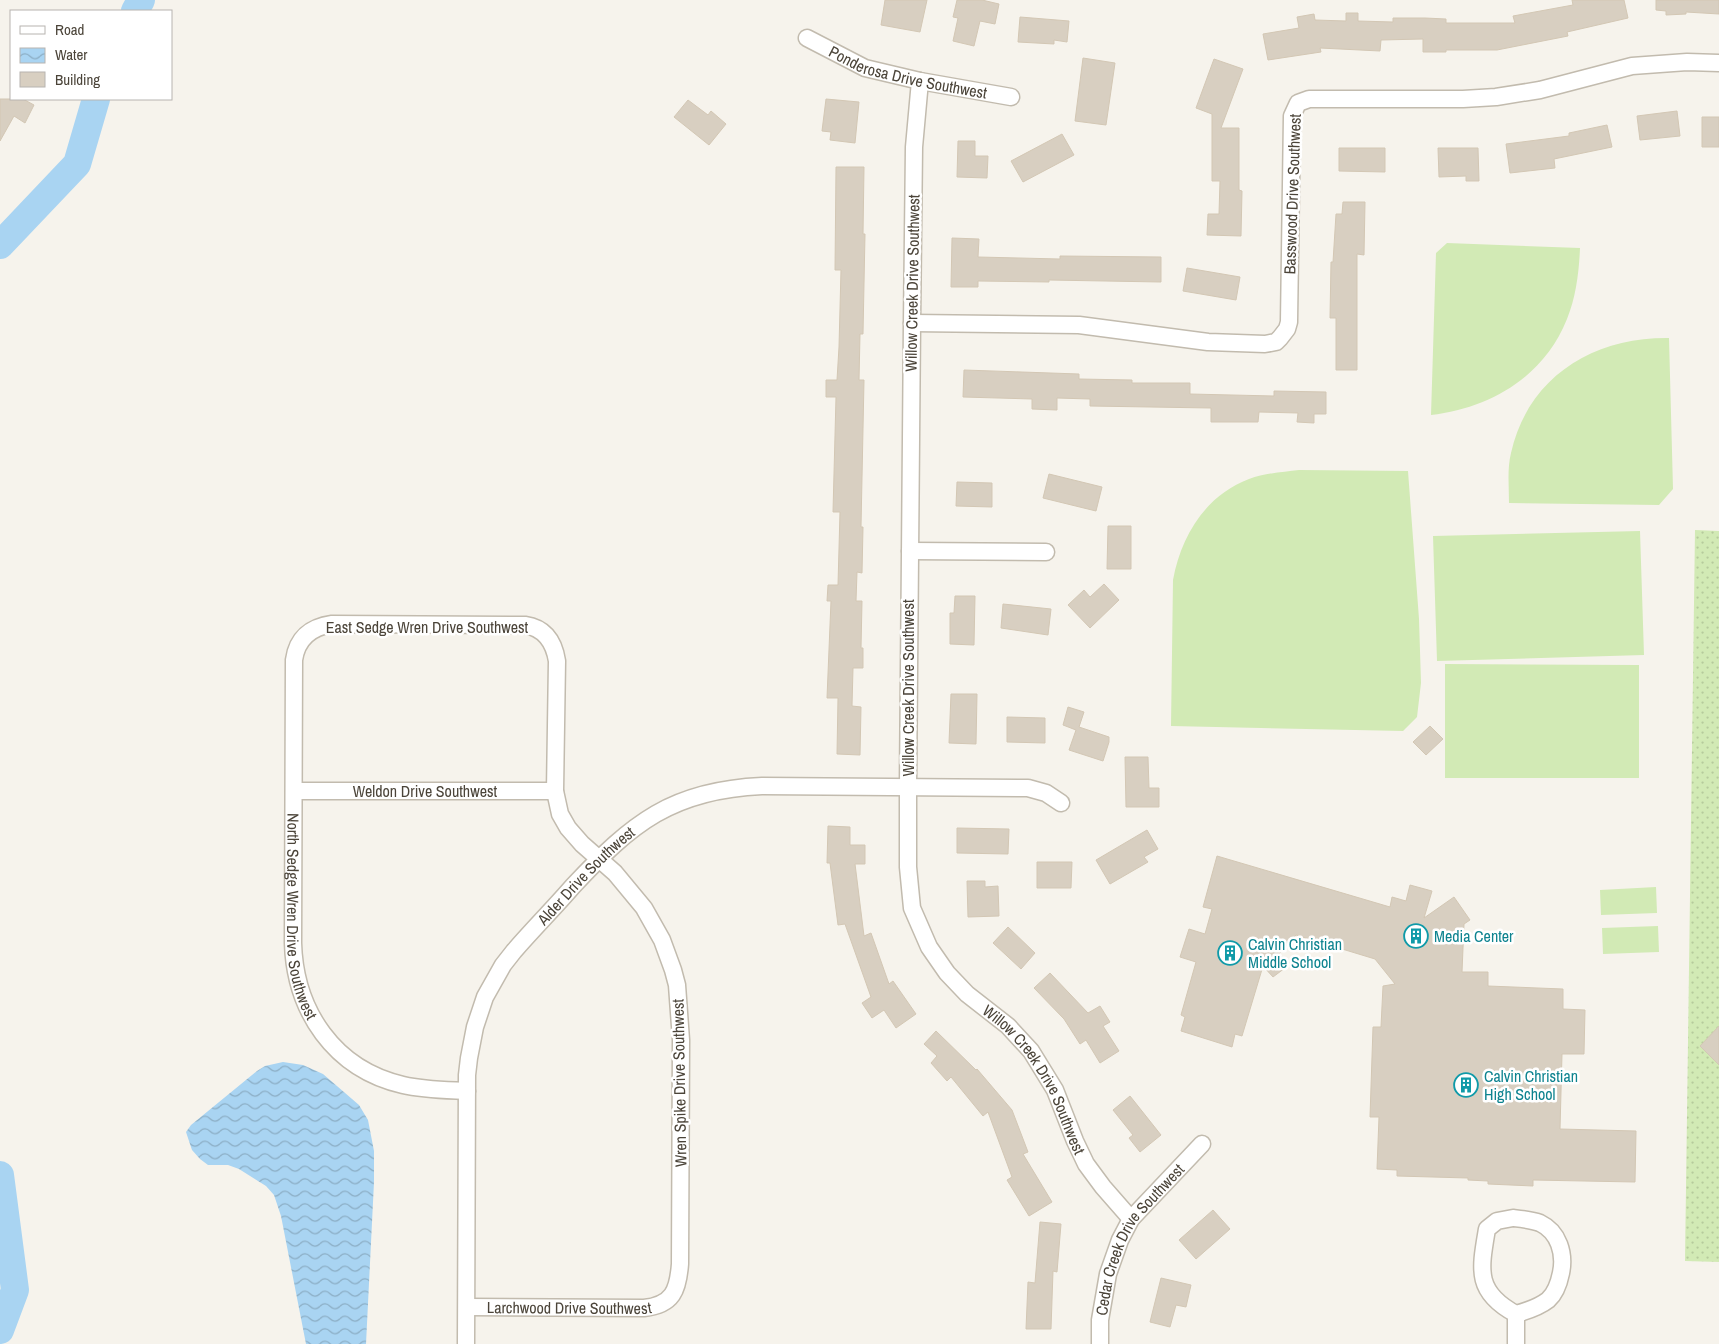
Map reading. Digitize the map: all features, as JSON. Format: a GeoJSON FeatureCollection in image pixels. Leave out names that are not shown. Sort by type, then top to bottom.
{"type":"FeatureCollection","features":[{"type":"Feature","properties":{"kind":"street","name":"Ponderosa Drive Southwest"},"geometry":{"type":"LineString","coordinates":[[807,38],[865,68],[920,81],[1011,96]]}},
{"type":"Feature","properties":{"kind":"street","name":"Basswood Drive Southwest"},"geometry":{"type":"LineString","coordinates":[[912,323],[1060,324],[1096,326],[1208,342],[1265,344],[1276,342],[1284,334],[1289,322],[1292,116],[1298,104],[1309,99],[1463,99],[1496,97],[1540,90],[1632,66],[1687,62],[1719,63]]}},
{"type":"Feature","properties":{"kind":"street","name":"Willow Creek Drive Southwest"},"geometry":{"type":"LineString","coordinates":[[920,81],[914,147],[908,787],[909,892],[916,919],[929,947],[947,974],[1008,1026],[1030,1051],[1055,1090],[1075,1142],[1086,1164],[1131,1219]]}},
{"type":"Feature","properties":{"kind":"street"},"geometry":{"type":"LineString","coordinates":[[910,551],[1046,552]]}},
{"type":"Feature","properties":{"kind":"street","name":"East Sedge Wren Drive Southwest"},"geometry":{"type":"LineString","coordinates":[[305,635],[314,629],[332,624],[516,625],[536,628],[548,638]]}},
{"type":"Feature","properties":{"kind":"street","name":"North Sedge Wren Drive Southwest"},"geometry":{"type":"LineString","coordinates":[[305,635],[298,646],[294,660],[293,956],[300,990],[315,1022],[329,1043],[356,1065],[379,1077],[402,1085],[467,1091]]}},
{"type":"Feature","properties":{"kind":"street","name":"Wren Spike Drive Southwest"},"geometry":{"type":"LineString","coordinates":[[548,638],[557,661],[555,791],[560,814],[568,828],[624,883],[650,916],[668,954],[677,985],[680,1002],[681,1040],[680,1264],[678,1283],[669,1299]]}},
{"type":"Feature","properties":{"kind":"street","name":"Alder Drive Southwest"},"geometry":{"type":"LineString","coordinates":[[466,1344],[467,1091],[469,1058],[475,1027],[485,997],[514,951],[599,859],[629,831],[655,814],[707,793],[730,788],[762,786],[1028,788],[1046,793],[1061,803]]}},
{"type":"Feature","properties":{"kind":"street","name":"Weldon Drive Southwest"},"geometry":{"type":"LineString","coordinates":[[294,791],[555,791]]}},
{"type":"Feature","properties":{"kind":"street","name":"Cedar Creek Drive Southwest"},"geometry":{"type":"LineString","coordinates":[[1100,1344],[1100,1320],[1108,1274],[1120,1240],[1131,1219],[1202,1144]]}},
{"type":"Feature","properties":{"kind":"street"},"geometry":{"type":"LineString","coordinates":[[1513,1218],[1541,1224],[1552,1232],[1562,1248],[1563,1264],[1558,1286],[1548,1299],[1533,1308],[1516,1314],[1501,1306],[1489,1293],[1482,1275],[1482,1254],[1487,1229],[1497,1221],[1513,1218]]}},
{"type":"Feature","properties":{"kind":"street","name":"Larchwood Drive Southwest"},"geometry":{"type":"LineString","coordinates":[[467,1307],[644,1308],[657,1306],[669,1299]]}},
{"type":"Feature","properties":{"kind":"street"},"geometry":{"type":"LineString","coordinates":[[1516,1314],[1516,1344]]}},
{"type":"Feature","properties":{"kind":"green space"},"geometry":{"type":"Polygon","coordinates":[[[1447,243],[1580,248],[1579,266],[1575,293],[1567,319],[1557,339],[1529,373],[1494,397],[1453,411],[1431,415],[1436,253],[1447,243]]]}},
{"type":"Feature","properties":{"kind":"green space"},"geometry":{"type":"Polygon","coordinates":[[[1669,338],[1673,489],[1659,505],[1509,503],[1508,478],[1511,453],[1520,426],[1532,403],[1548,383],[1568,367],[1590,354],[1615,345],[1641,340],[1669,338]]]}},
{"type":"Feature","properties":{"kind":"green space"},"geometry":{"type":"Polygon","coordinates":[[[1299,470],[1408,471],[1419,619],[1421,683],[1417,717],[1403,731],[1171,726],[1173,580],[1182,548],[1189,533],[1208,506],[1234,486],[1261,475],[1299,470]]]}},
{"type":"Feature","properties":{"kind":"green space"},"geometry":{"type":"Polygon","coordinates":[[[1695,530],[1719,531],[1719,1262],[1685,1261],[1695,530]]]}},
{"type":"Feature","properties":{"kind":"green space"},"geometry":{"type":"Polygon","coordinates":[[[1640,531],[1644,655],[1437,661],[1433,536],[1640,531]]]}},
{"type":"Feature","properties":{"kind":"green space"},"geometry":{"type":"Polygon","coordinates":[[[1445,664],[1639,665],[1639,778],[1445,778],[1445,664]]]}},
{"type":"Feature","properties":{"kind":"green space"},"geometry":{"type":"Polygon","coordinates":[[[1656,887],[1657,913],[1601,915],[1600,890],[1656,887]]]}},
{"type":"Feature","properties":{"kind":"green space"},"geometry":{"type":"Polygon","coordinates":[[[1658,926],[1659,952],[1603,954],[1602,928],[1658,926]]]}},
{"type":"Feature","properties":{"kind":"water"},"geometry":{"type":"Polygon","coordinates":[[[283,1062],[303,1065],[323,1074],[359,1105],[368,1120],[374,1151],[374,1182],[366,1344],[306,1344],[281,1216],[274,1195],[266,1186],[239,1169],[228,1165],[208,1165],[192,1150],[186,1132],[191,1125],[257,1071],[265,1066],[283,1062]]]}},
{"type":"Feature","properties":{"kind":"building"},"geometry":{"type":"Polygon","coordinates":[[[885,0],[927,0],[920,32],[881,25],[885,0]]]}},
{"type":"Feature","properties":{"kind":"building"},"geometry":{"type":"Polygon","coordinates":[[[957,0],[982,0],[999,4],[995,24],[980,21],[974,46],[953,41],[958,18],[953,17],[957,0]]]}},
{"type":"Feature","properties":{"kind":"building"},"geometry":{"type":"Polygon","coordinates":[[[1572,0],[1624,0],[1628,18],[1567,32],[1568,36],[1497,50],[1423,52],[1423,39],[1381,40],[1380,51],[1320,48],[1321,52],[1268,60],[1263,34],[1299,28],[1297,17],[1314,14],[1315,20],[1346,21],[1346,13],[1358,13],[1358,21],[1393,22],[1393,18],[1425,18],[1446,19],[1446,23],[1515,23],[1513,16],[1573,5],[1572,0]]]}},
{"type":"Feature","properties":{"kind":"building"},"geometry":{"type":"Polygon","coordinates":[[[1656,0],[1719,0],[1719,14],[1686,12],[1686,14],[1666,15],[1666,11],[1656,10],[1656,0]]]}},
{"type":"Feature","properties":{"kind":"building"},"geometry":{"type":"Polygon","coordinates":[[[1020,17],[1069,21],[1067,42],[1054,40],[1054,44],[1018,42],[1020,17]]]}},
{"type":"Feature","properties":{"kind":"building"},"geometry":{"type":"Polygon","coordinates":[[[1083,58],[1115,63],[1106,125],[1075,121],[1083,58]]]}},
{"type":"Feature","properties":{"kind":"building"},"geometry":{"type":"Polygon","coordinates":[[[1214,59],[1243,69],[1221,128],[1239,128],[1239,190],[1242,191],[1241,236],[1207,235],[1208,214],[1219,214],[1220,181],[1212,181],[1212,114],[1196,108],[1214,59]]]}},
{"type":"Feature","properties":{"kind":"building"},"geometry":{"type":"Polygon","coordinates":[[[0,99],[25,100],[34,105],[25,123],[14,116],[0,141],[0,99]]]}},
{"type":"Feature","properties":{"kind":"building"},"geometry":{"type":"Polygon","coordinates":[[[826,99],[859,102],[855,143],[830,140],[831,132],[822,131],[826,99]]]}},
{"type":"Feature","properties":{"kind":"building"},"geometry":{"type":"Polygon","coordinates":[[[688,100],[708,115],[711,111],[726,124],[709,145],[674,117],[688,100]]]}},
{"type":"Feature","properties":{"kind":"building"},"geometry":{"type":"Polygon","coordinates":[[[1677,111],[1680,136],[1640,140],[1637,116],[1677,111]]]}},
{"type":"Feature","properties":{"kind":"building"},"geometry":{"type":"Polygon","coordinates":[[[1702,117],[1719,117],[1719,147],[1702,147],[1702,117]]]}},
{"type":"Feature","properties":{"kind":"building"},"geometry":{"type":"Polygon","coordinates":[[[1607,125],[1612,147],[1554,159],[1555,168],[1510,173],[1506,144],[1569,136],[1569,133],[1607,125]]]}},
{"type":"Feature","properties":{"kind":"building"},"geometry":{"type":"Polygon","coordinates":[[[1062,134],[1074,155],[1023,182],[1011,161],[1062,134]]]}},
{"type":"Feature","properties":{"kind":"building"},"geometry":{"type":"Polygon","coordinates":[[[958,141],[975,141],[975,156],[988,156],[987,178],[957,177],[958,141]]]}},
{"type":"Feature","properties":{"kind":"building"},"geometry":{"type":"Polygon","coordinates":[[[1339,148],[1385,148],[1385,172],[1339,171],[1339,148]]]}},
{"type":"Feature","properties":{"kind":"building"},"geometry":{"type":"Polygon","coordinates":[[[1438,148],[1478,148],[1479,181],[1466,181],[1466,176],[1439,177],[1438,148]]]}},
{"type":"Feature","properties":{"kind":"building"},"geometry":{"type":"Polygon","coordinates":[[[836,167],[864,167],[863,334],[860,334],[859,380],[864,380],[861,527],[863,527],[862,573],[857,572],[856,601],[862,601],[861,648],[863,648],[863,668],[853,668],[852,706],[861,707],[860,755],[837,754],[838,698],[827,698],[831,601],[827,601],[828,585],[838,585],[840,512],[833,512],[836,397],[826,397],[826,380],[837,380],[839,347],[841,270],[835,270],[836,167]]]}},
{"type":"Feature","properties":{"kind":"building"},"geometry":{"type":"Polygon","coordinates":[[[1343,202],[1365,202],[1364,255],[1357,254],[1357,370],[1336,370],[1336,318],[1330,318],[1331,262],[1333,262],[1336,214],[1342,214],[1343,202]]]}},
{"type":"Feature","properties":{"kind":"building"},"geometry":{"type":"Polygon","coordinates":[[[952,238],[979,239],[978,257],[1060,259],[1060,256],[1161,257],[1161,282],[978,281],[978,287],[951,287],[952,238]]]}},
{"type":"Feature","properties":{"kind":"building"},"geometry":{"type":"Polygon","coordinates":[[[1187,268],[1240,277],[1236,300],[1183,291],[1187,268]]]}},
{"type":"Feature","properties":{"kind":"building"},"geometry":{"type":"Polygon","coordinates":[[[964,370],[1079,374],[1079,379],[1132,380],[1132,383],[1190,383],[1190,394],[1274,396],[1274,391],[1326,392],[1326,414],[1314,414],[1314,423],[1297,422],[1298,413],[1259,412],[1258,422],[1211,422],[1211,408],[1090,406],[1090,399],[1057,398],[1057,410],[1032,409],[1032,399],[963,397],[964,370]]]}},
{"type":"Feature","properties":{"kind":"building"},"geometry":{"type":"Polygon","coordinates":[[[1049,474],[1102,487],[1096,511],[1043,498],[1049,474]]]}},
{"type":"Feature","properties":{"kind":"building"},"geometry":{"type":"Polygon","coordinates":[[[957,482],[992,483],[992,507],[956,506],[957,482]]]}},
{"type":"Feature","properties":{"kind":"building"},"geometry":{"type":"Polygon","coordinates":[[[1108,526],[1131,526],[1131,569],[1107,569],[1108,526]]]}},
{"type":"Feature","properties":{"kind":"building"},"geometry":{"type":"Polygon","coordinates":[[[1104,584],[1119,600],[1090,628],[1068,605],[1084,590],[1090,597],[1104,584]]]}},
{"type":"Feature","properties":{"kind":"building"},"geometry":{"type":"Polygon","coordinates":[[[955,596],[975,596],[974,645],[950,644],[950,613],[954,613],[955,596]]]}},
{"type":"Feature","properties":{"kind":"building"},"geometry":{"type":"Polygon","coordinates":[[[1003,604],[1051,609],[1048,635],[1001,628],[1003,604]]]}},
{"type":"Feature","properties":{"kind":"building"},"geometry":{"type":"Polygon","coordinates":[[[951,694],[977,694],[976,744],[949,743],[951,694]]]}},
{"type":"Feature","properties":{"kind":"building"},"geometry":{"type":"Polygon","coordinates":[[[1068,707],[1084,712],[1079,727],[1109,737],[1103,761],[1069,750],[1076,730],[1063,725],[1068,707]]]}},
{"type":"Feature","properties":{"kind":"building"},"geometry":{"type":"Polygon","coordinates":[[[1007,717],[1045,718],[1045,743],[1007,742],[1007,717]]]}},
{"type":"Feature","properties":{"kind":"building"},"geometry":{"type":"Polygon","coordinates":[[[1430,726],[1443,739],[1426,755],[1413,742],[1430,726]]]}},
{"type":"Feature","properties":{"kind":"building"},"geometry":{"type":"Polygon","coordinates":[[[1125,757],[1148,757],[1149,788],[1159,788],[1159,807],[1126,807],[1125,757]]]}},
{"type":"Feature","properties":{"kind":"building"},"geometry":{"type":"Polygon","coordinates":[[[828,826],[850,827],[850,845],[865,845],[865,864],[855,864],[864,936],[871,933],[889,984],[893,981],[916,1014],[896,1028],[884,1010],[872,1018],[862,1003],[871,997],[845,924],[838,925],[830,863],[827,863],[828,826]]]}},
{"type":"Feature","properties":{"kind":"building"},"geometry":{"type":"Polygon","coordinates":[[[957,828],[1009,829],[1008,854],[957,853],[957,828]]]}},
{"type":"Feature","properties":{"kind":"building"},"geometry":{"type":"Polygon","coordinates":[[[1147,830],[1158,849],[1144,857],[1148,862],[1110,884],[1096,860],[1147,830]]]}},
{"type":"Feature","properties":{"kind":"building","name":"Calvin Christian High School"},"geometry":{"type":"Polygon","coordinates":[[[1217,856],[1390,907],[1392,897],[1406,901],[1410,885],[1432,891],[1424,918],[1454,897],[1470,920],[1464,924],[1462,972],[1488,972],[1488,986],[1563,989],[1563,1009],[1585,1010],[1584,1054],[1562,1054],[1560,1129],[1636,1131],[1635,1182],[1533,1180],[1533,1186],[1488,1184],[1488,1181],[1468,1180],[1468,1178],[1397,1176],[1397,1170],[1377,1169],[1379,1117],[1370,1117],[1373,1027],[1381,1027],[1383,986],[1395,984],[1375,959],[1296,935],[1279,954],[1289,965],[1273,977],[1263,966],[1242,1036],[1235,1034],[1232,1047],[1181,1031],[1185,1017],[1181,1015],[1196,962],[1180,957],[1189,929],[1205,934],[1212,909],[1203,907],[1217,856]]]}},
{"type":"Feature","properties":{"kind":"building"},"geometry":{"type":"Polygon","coordinates":[[[1037,862],[1072,862],[1071,888],[1037,888],[1037,862]]]}},
{"type":"Feature","properties":{"kind":"building"},"geometry":{"type":"Polygon","coordinates":[[[967,881],[985,881],[985,887],[998,886],[999,916],[968,917],[967,881]]]}},
{"type":"Feature","properties":{"kind":"building"},"geometry":{"type":"Polygon","coordinates":[[[1008,927],[1035,953],[1021,969],[993,943],[1008,927]]]}},
{"type":"Feature","properties":{"kind":"building"},"geometry":{"type":"Polygon","coordinates":[[[1050,973],[1088,1013],[1100,1006],[1110,1022],[1103,1026],[1119,1051],[1100,1063],[1086,1040],[1080,1044],[1064,1019],[1034,988],[1050,973]]]}},
{"type":"Feature","properties":{"kind":"building"},"geometry":{"type":"Polygon","coordinates":[[[1719,1026],[1719,1065],[1700,1046],[1719,1026]]]}},
{"type":"Feature","properties":{"kind":"building"},"geometry":{"type":"Polygon","coordinates":[[[936,1031],[977,1069],[1012,1110],[1028,1152],[1023,1154],[1052,1202],[1029,1216],[1007,1180],[1012,1177],[988,1112],[983,1116],[951,1077],[947,1081],[931,1063],[937,1056],[924,1044],[936,1031]]]}},
{"type":"Feature","properties":{"kind":"building"},"geometry":{"type":"Polygon","coordinates":[[[1130,1096],[1161,1135],[1140,1152],[1129,1138],[1133,1135],[1113,1110],[1130,1096]]]}},
{"type":"Feature","properties":{"kind":"building"},"geometry":{"type":"Polygon","coordinates":[[[1213,1210],[1230,1229],[1196,1259],[1179,1240],[1213,1210]]]}},
{"type":"Feature","properties":{"kind":"building"},"geometry":{"type":"Polygon","coordinates":[[[1040,1222],[1061,1224],[1057,1272],[1053,1271],[1051,1329],[1026,1329],[1028,1282],[1035,1283],[1040,1222]]]}},
{"type":"Feature","properties":{"kind":"building"},"geometry":{"type":"Polygon","coordinates":[[[1161,1278],[1191,1285],[1186,1307],[1176,1305],[1170,1327],[1150,1322],[1161,1278]]]}},
{"type":"Feature","properties":{"kind":"waterway"},"geometry":{"type":"LineString","coordinates":[[136,10],[141,0]]}},
{"type":"Feature","properties":{"kind":"waterway"},"geometry":{"type":"LineString","coordinates":[[0,245],[77,164],[96,100]]}},
{"type":"Feature","properties":{"kind":"waterway"},"geometry":{"type":"LineString","coordinates":[[0,1175],[15,1290],[0,1330]]}},
{"type":"Feature","properties":{"kind":"place","name":"Media Center"},"geometry":{"type":"Point","coordinates":[1416,936]}},
{"type":"Feature","properties":{"kind":"place","name":"Calvin Christian Middle School"},"geometry":{"type":"Point","coordinates":[1230,953]}},
{"type":"Feature","properties":{"kind":"place","name":"Calvin Christian High School"},"geometry":{"type":"Point","coordinates":[1466,1085]}}]}
